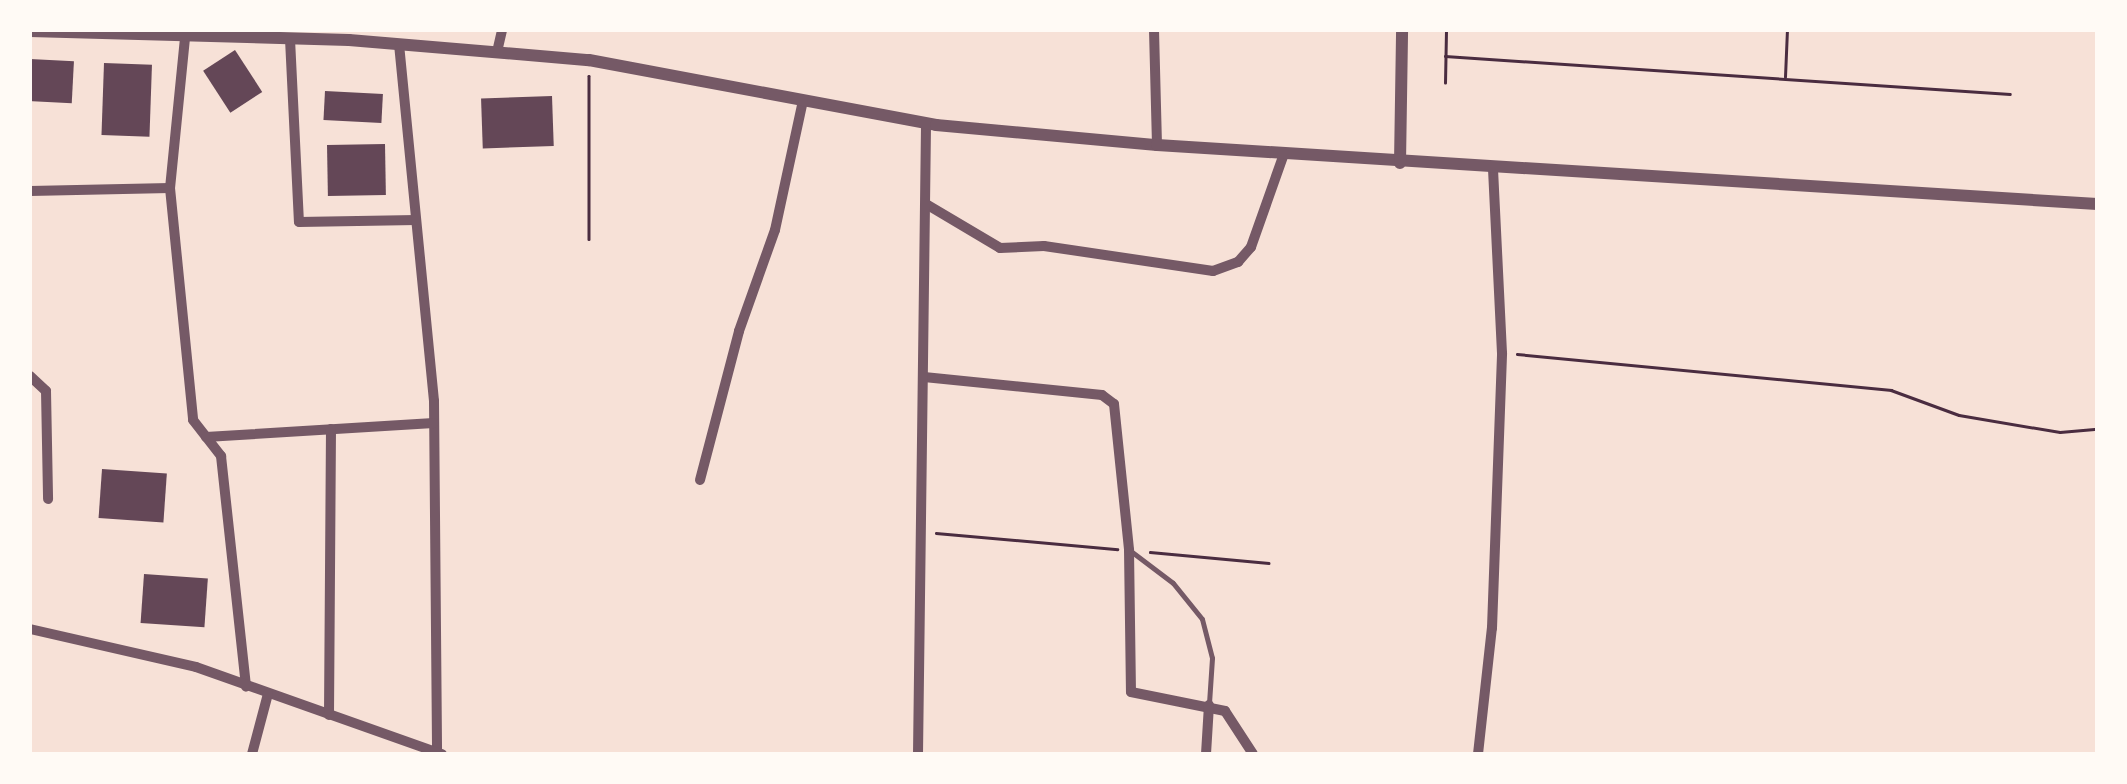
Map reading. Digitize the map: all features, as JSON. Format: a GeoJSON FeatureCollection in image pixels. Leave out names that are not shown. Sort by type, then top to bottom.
{"type":"FeatureCollection","features":[{"type":"Feature","properties":{"kind":"street"},"geometry":{"type":"LineString","coordinates":[[498,52],[502,30]]}},
{"type":"Feature","properties":{"kind":"street"},"geometry":{"type":"LineString","coordinates":[[1154,30],[1157,145]]}},
{"type":"Feature","properties":{"kind":"street"},"geometry":{"type":"LineString","coordinates":[[1400,163],[1402,30]]}},
{"type":"Feature","properties":{"kind":"street"},"geometry":{"type":"LineString","coordinates":[[30,31],[185,38],[219,34],[589,60],[926,123],[1157,145],[2097,204]]}},
{"type":"Feature","properties":{"kind":"street"},"geometry":{"type":"LineString","coordinates":[[185,38],[170,188],[193,420],[221,456],[246,687]]}},
{"type":"Feature","properties":{"kind":"street"},"geometry":{"type":"LineString","coordinates":[[290,39],[299,222],[416,220]]}},
{"type":"Feature","properties":{"kind":"street"},"geometry":{"type":"LineString","coordinates":[[30,629],[153,654],[440,753],[434,423],[399,44]]}},
{"type":"Feature","properties":{"kind":"street"},"geometry":{"type":"LineString","coordinates":[[700,480],[739,331],[783,201],[803,101]]}},
{"type":"Feature","properties":{"kind":"street"},"geometry":{"type":"LineString","coordinates":[[918,754],[926,123]]}},
{"type":"Feature","properties":{"kind":"street"},"geometry":{"type":"LineString","coordinates":[[926,204],[1000,248],[1044,246],[1222,270],[1251,247],[1284,154]]}},
{"type":"Feature","properties":{"kind":"street"},"geometry":{"type":"LineString","coordinates":[[1478,754],[1492,628],[1502,353],[1493,168]]}},
{"type":"Feature","properties":{"kind":"street"},"geometry":{"type":"LineString","coordinates":[[30,192],[170,188]]}},
{"type":"Feature","properties":{"kind":"street"},"geometry":{"type":"LineString","coordinates":[[30,376],[46,392],[48,499]]}},
{"type":"Feature","properties":{"kind":"street"},"geometry":{"type":"LineString","coordinates":[[924,377],[1109,398],[1120,420],[1130,550],[1131,692],[1209,705],[1237,721],[1252,754]]}},
{"type":"Feature","properties":{"kind":"street"},"geometry":{"type":"LineString","coordinates":[[206,437],[434,423]]}},
{"type":"Feature","properties":{"kind":"street"},"geometry":{"type":"LineString","coordinates":[[328,715],[331,429]]}},
{"type":"Feature","properties":{"kind":"street"},"geometry":{"type":"LineString","coordinates":[[252,754],[268,694]]}},
{"type":"Feature","properties":{"kind":"street"},"geometry":{"type":"LineString","coordinates":[[1206,754],[1209,705]]}},
{"type":"Feature","properties":{"kind":"lane"},"geometry":{"type":"LineString","coordinates":[[1130,550],[1173,583],[1202,619],[1212,658],[1209,705]]}},
{"type":"Feature","properties":{"kind":"path"},"geometry":{"type":"LineString","coordinates":[[1444,83],[1446,30]]}},
{"type":"Feature","properties":{"kind":"path"},"geometry":{"type":"LineString","coordinates":[[1785,79],[1787,30]]}},
{"type":"Feature","properties":{"kind":"path"},"geometry":{"type":"LineString","coordinates":[[1445,56],[2010,94]]}},
{"type":"Feature","properties":{"kind":"path"},"geometry":{"type":"LineString","coordinates":[[589,60],[589,239]]}},
{"type":"Feature","properties":{"kind":"path"},"geometry":{"type":"LineString","coordinates":[[1502,353],[1891,390],[1959,415],[2060,432],[2097,429]]}},
{"type":"Feature","properties":{"kind":"path"},"geometry":{"type":"LineString","coordinates":[[922,532],[1268,563]]}},
{"type":"Feature","properties":{"kind":"building"},"geometry":{"type":"Polygon","coordinates":[[[235,50],[262,92],[230,113],[203,71],[235,50]]]}},
{"type":"Feature","properties":{"kind":"building"},"geometry":{"type":"Polygon","coordinates":[[[30,59],[74,61],[72,103],[30,101],[30,59]]]}},
{"type":"Feature","properties":{"kind":"building"},"geometry":{"type":"Polygon","coordinates":[[[104,63],[152,65],[149,137],[101,135],[104,63]]]}},
{"type":"Feature","properties":{"kind":"building"},"geometry":{"type":"Polygon","coordinates":[[[325,91],[383,94],[381,123],[323,120],[325,91]]]}},
{"type":"Feature","properties":{"kind":"building"},"geometry":{"type":"Polygon","coordinates":[[[552,96],[554,146],[483,148],[481,98],[552,96]]]}},
{"type":"Feature","properties":{"kind":"building"},"geometry":{"type":"Polygon","coordinates":[[[385,144],[386,195],[328,196],[327,145],[385,144]]]}},
{"type":"Feature","properties":{"kind":"building"},"geometry":{"type":"Polygon","coordinates":[[[102,469],[167,474],[163,522],[99,518],[102,469]]]}},
{"type":"Feature","properties":{"kind":"building"},"geometry":{"type":"Polygon","coordinates":[[[144,574],[208,578],[204,627],[141,623],[144,574]]]}}]}
